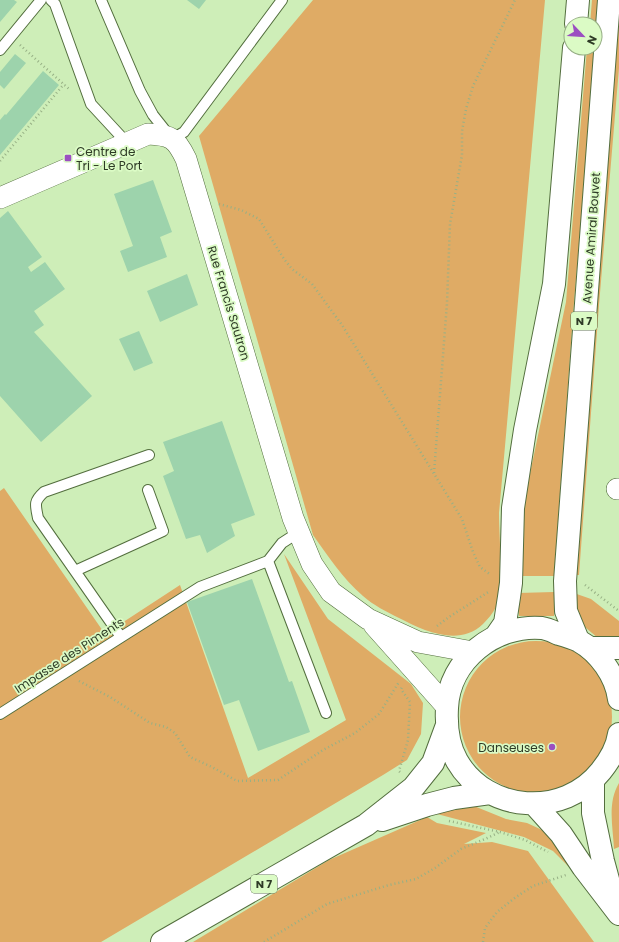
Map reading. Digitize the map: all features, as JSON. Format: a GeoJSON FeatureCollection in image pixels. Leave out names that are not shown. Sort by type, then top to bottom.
{"type":"FeatureCollection","features":[{"type":"Feature","properties":{"kind":"main road"},"geometry":{"type":"LineString","coordinates":[[577,16],[578,0]]}},
{"type":"Feature","properties":{"kind":"main road","name":"Avenue Amiral Bouvet"},"geometry":{"type":"LineString","coordinates":[[584,644],[566,611],[564,581],[609,0]]}},
{"type":"Feature","properties":{"kind":"main road"},"geometry":{"type":"LineString","coordinates":[[496,636],[505,623],[511,583],[512,508],[525,430],[554,284],[573,56]]}},
{"type":"Feature","properties":{"kind":"main road"},"geometry":{"type":"LineString","coordinates":[[619,648],[584,644],[543,628],[519,629],[496,636],[473,652],[459,669],[450,688],[447,716],[450,744],[457,761],[471,779],[490,793],[511,802],[534,804],[556,801],[576,793],[594,780],[609,761],[619,734]]}},
{"type":"Feature","properties":{"kind":"main road"},"geometry":{"type":"LineString","coordinates":[[584,644],[607,667],[618,690],[619,699]]}},
{"type":"Feature","properties":{"kind":"main road","name":"N 7"},"geometry":{"type":"LineString","coordinates":[[162,942],[366,826],[413,788],[433,763],[447,716]]}},
{"type":"Feature","properties":{"kind":"main road"},"geometry":{"type":"LineString","coordinates":[[594,780],[593,814],[603,861],[618,911]]}},
{"type":"Feature","properties":{"kind":"main road","name":"N 7"},"geometry":{"type":"LineString","coordinates":[[366,826],[427,805],[454,798],[490,793]]}},
{"type":"Feature","properties":{"kind":"main road"},"geometry":{"type":"LineString","coordinates":[[534,804],[561,834],[618,911]]}},
{"type":"Feature","properties":{"kind":"street"},"geometry":{"type":"LineString","coordinates":[[0,198],[148,134],[163,135],[172,138]]}},
{"type":"Feature","properties":{"kind":"street","name":"Rue Francis Sautron"},"geometry":{"type":"LineString","coordinates":[[172,138],[180,146],[186,159],[293,518],[312,564],[331,592],[368,619]]}},
{"type":"Feature","properties":{"kind":"street"},"geometry":{"type":"LineString","coordinates":[[368,619],[418,642],[473,652]]}},
{"type":"Feature","properties":{"kind":"street"},"geometry":{"type":"LineString","coordinates":[[368,619],[410,664],[447,716]]}},
{"type":"Feature","properties":{"kind":"lane"},"geometry":{"type":"LineString","coordinates":[[0,50],[42,0]]}},
{"type":"Feature","properties":{"kind":"lane"},"geometry":{"type":"LineString","coordinates":[[51,0],[55,4],[91,104],[127,143]]}},
{"type":"Feature","properties":{"kind":"lane"},"geometry":{"type":"LineString","coordinates":[[101,0],[140,91],[153,115],[172,138],[184,132],[282,0]]}},
{"type":"Feature","properties":{"kind":"lane"},"geometry":{"type":"LineString","coordinates":[[121,637],[38,518],[35,506],[37,499],[44,492],[149,455]]}},
{"type":"Feature","properties":{"kind":"lane"},"geometry":{"type":"LineString","coordinates":[[75,572],[163,531],[148,490]]}},
{"type":"Feature","properties":{"kind":"lane"},"geometry":{"type":"LineString","coordinates":[[299,532],[282,543],[268,561],[326,713]]}},
{"type":"Feature","properties":{"kind":"lane","name":"Impasse des Piments"},"geometry":{"type":"LineString","coordinates":[[0,714],[200,587],[268,561]]}},
{"type":"Feature","properties":{"kind":"lane"},"geometry":{"type":"LineString","coordinates":[[594,780],[611,848]]}},
{"type":"Feature","properties":{"kind":"path"},"geometry":{"type":"LineString","coordinates":[[434,474],[447,303],[450,224],[462,155],[462,131],[466,109],[473,86],[515,0]]}},
{"type":"Feature","properties":{"kind":"path"},"geometry":{"type":"LineString","coordinates":[[20,45],[69,89]]}},
{"type":"Feature","properties":{"kind":"path"},"geometry":{"type":"LineString","coordinates":[[0,161],[64,84]]}},
{"type":"Feature","properties":{"kind":"path"},"geometry":{"type":"LineString","coordinates":[[198,200],[241,210],[259,219],[292,269],[312,284],[342,325],[462,519],[473,552],[480,567],[497,579]]}},
{"type":"Feature","properties":{"kind":"path"},"geometry":{"type":"LineString","coordinates":[[418,642],[450,617],[496,587]]}},
{"type":"Feature","properties":{"kind":"path"},"geometry":{"type":"LineString","coordinates":[[64,673],[110,697],[150,723],[166,727],[174,733],[190,757],[237,781],[278,780],[323,750],[355,733],[378,714],[410,664]]}},
{"type":"Feature","properties":{"kind":"path"},"geometry":{"type":"LineString","coordinates":[[410,664],[401,689],[410,702],[408,740],[399,771],[413,788]]}},
{"type":"Feature","properties":{"kind":"path"},"geometry":{"type":"LineString","coordinates":[[427,805],[434,816],[500,832],[525,840],[553,855]]}},
{"type":"Feature","properties":{"kind":"path"},"geometry":{"type":"LineString","coordinates":[[264,942],[327,904],[389,885],[416,879],[435,868],[461,849],[500,832]]}},
{"type":"Feature","properties":{"kind":"path"},"geometry":{"type":"LineString","coordinates":[[483,942],[485,928],[497,912],[516,897],[533,886],[571,874],[584,867]]}},
{"type":"Feature","properties":{"kind":"shaded area"},"geometry":{"type":"Polygon","coordinates":[[[313,0],[545,0],[499,513],[500,586],[496,607],[490,616],[474,631],[463,635],[452,636],[430,632],[385,611],[371,602],[342,575],[313,535],[199,136],[313,0]]]}},
{"type":"Feature","properties":{"kind":"shaded area"},"geometry":{"type":"Polygon","coordinates":[[[592,0],[600,0],[599,16],[591,16],[592,0]]]}},
{"type":"Feature","properties":{"kind":"shaded area"},"geometry":{"type":"Polygon","coordinates":[[[619,0],[619,68],[599,305],[579,575],[569,575],[619,0]]]}},
{"type":"Feature","properties":{"kind":"shaded area"},"geometry":{"type":"Polygon","coordinates":[[[586,56],[595,56],[574,302],[554,576],[519,576],[524,502],[566,302],[586,56]]]}},
{"type":"Feature","properties":{"kind":"shaded area"},"geometry":{"type":"Polygon","coordinates":[[[4,488],[105,634],[180,585],[248,778],[346,720],[284,554],[328,619],[411,684],[423,703],[421,734],[407,760],[101,942],[0,942],[0,491],[4,488]]]}},
{"type":"Feature","properties":{"kind":"shaded area"},"geometry":{"type":"Polygon","coordinates":[[[554,592],[554,616],[519,616],[518,593],[554,592]]]}},
{"type":"Feature","properties":{"kind":"shaded area"},"geometry":{"type":"Polygon","coordinates":[[[571,592],[591,599],[619,621],[619,641],[598,638],[580,623],[571,592]]]}},
{"type":"Feature","properties":{"kind":"shaded area"},"geometry":{"type":"Polygon","coordinates":[[[529,641],[543,641],[558,644],[572,650],[590,663],[603,681],[609,695],[612,717],[609,739],[603,753],[590,771],[572,784],[558,790],[543,793],[529,793],[514,790],[500,784],[488,776],[477,765],[469,753],[463,739],[460,724],[460,710],[463,695],[469,681],[477,669],[488,658],[500,650],[514,644],[529,641]]]}},
{"type":"Feature","properties":{"kind":"shaded area"},"geometry":{"type":"Polygon","coordinates":[[[619,783],[619,847],[614,849],[612,807],[615,791],[619,783]]]}},
{"type":"Feature","properties":{"kind":"shaded area"},"geometry":{"type":"Polygon","coordinates":[[[469,804],[506,819],[527,823],[540,829],[552,837],[571,865],[569,867],[553,851],[524,837],[437,814],[469,804]]]}},
{"type":"Feature","properties":{"kind":"shaded area"},"geometry":{"type":"Polygon","coordinates":[[[427,817],[437,823],[486,833],[464,844],[492,842],[528,851],[594,942],[193,942],[329,860],[427,817]]]}},
{"type":"Feature","properties":{"kind":"building"},"geometry":{"type":"Polygon","coordinates":[[[0,0],[14,0],[17,2],[0,22],[0,0]]]}},
{"type":"Feature","properties":{"kind":"building"},"geometry":{"type":"Polygon","coordinates":[[[187,0],[206,0],[199,9],[187,0]]]}},
{"type":"Feature","properties":{"kind":"building"},"geometry":{"type":"Polygon","coordinates":[[[15,54],[26,63],[4,89],[0,85],[0,72],[15,54]]]}},
{"type":"Feature","properties":{"kind":"building"},"geometry":{"type":"Polygon","coordinates":[[[43,71],[59,85],[0,155],[0,120],[5,114],[6,115],[43,71]]]}},
{"type":"Feature","properties":{"kind":"building"},"geometry":{"type":"Polygon","coordinates":[[[153,180],[172,232],[160,237],[167,257],[128,272],[120,251],[133,246],[114,194],[153,180]]]}},
{"type":"Feature","properties":{"kind":"building"},"geometry":{"type":"Polygon","coordinates":[[[8,211],[42,257],[28,267],[31,272],[45,262],[65,289],[34,311],[44,325],[34,332],[92,396],[41,442],[0,396],[0,218],[8,211]]]}},
{"type":"Feature","properties":{"kind":"building"},"geometry":{"type":"Polygon","coordinates":[[[187,274],[198,305],[160,322],[147,291],[187,274]]]}},
{"type":"Feature","properties":{"kind":"building"},"geometry":{"type":"Polygon","coordinates":[[[139,331],[153,363],[134,371],[119,339],[139,331]]]}},
{"type":"Feature","properties":{"kind":"building"},"geometry":{"type":"Polygon","coordinates":[[[222,421],[255,515],[231,524],[235,536],[207,553],[200,535],[186,539],[163,476],[174,471],[163,442],[222,421]]]}},
{"type":"Feature","properties":{"kind":"building"},"geometry":{"type":"Polygon","coordinates":[[[252,579],[289,682],[292,681],[310,732],[258,751],[239,700],[224,705],[187,602],[252,579]]]}},
{"type":"Feature","properties":{"kind":"place","name":"Centre de Tri - Le Port"},"geometry":{"type":"Point","coordinates":[68,158]}},
{"type":"Feature","properties":{"kind":"place","name":"Danseuses"},"geometry":{"type":"Point","coordinates":[552,747]}}]}
